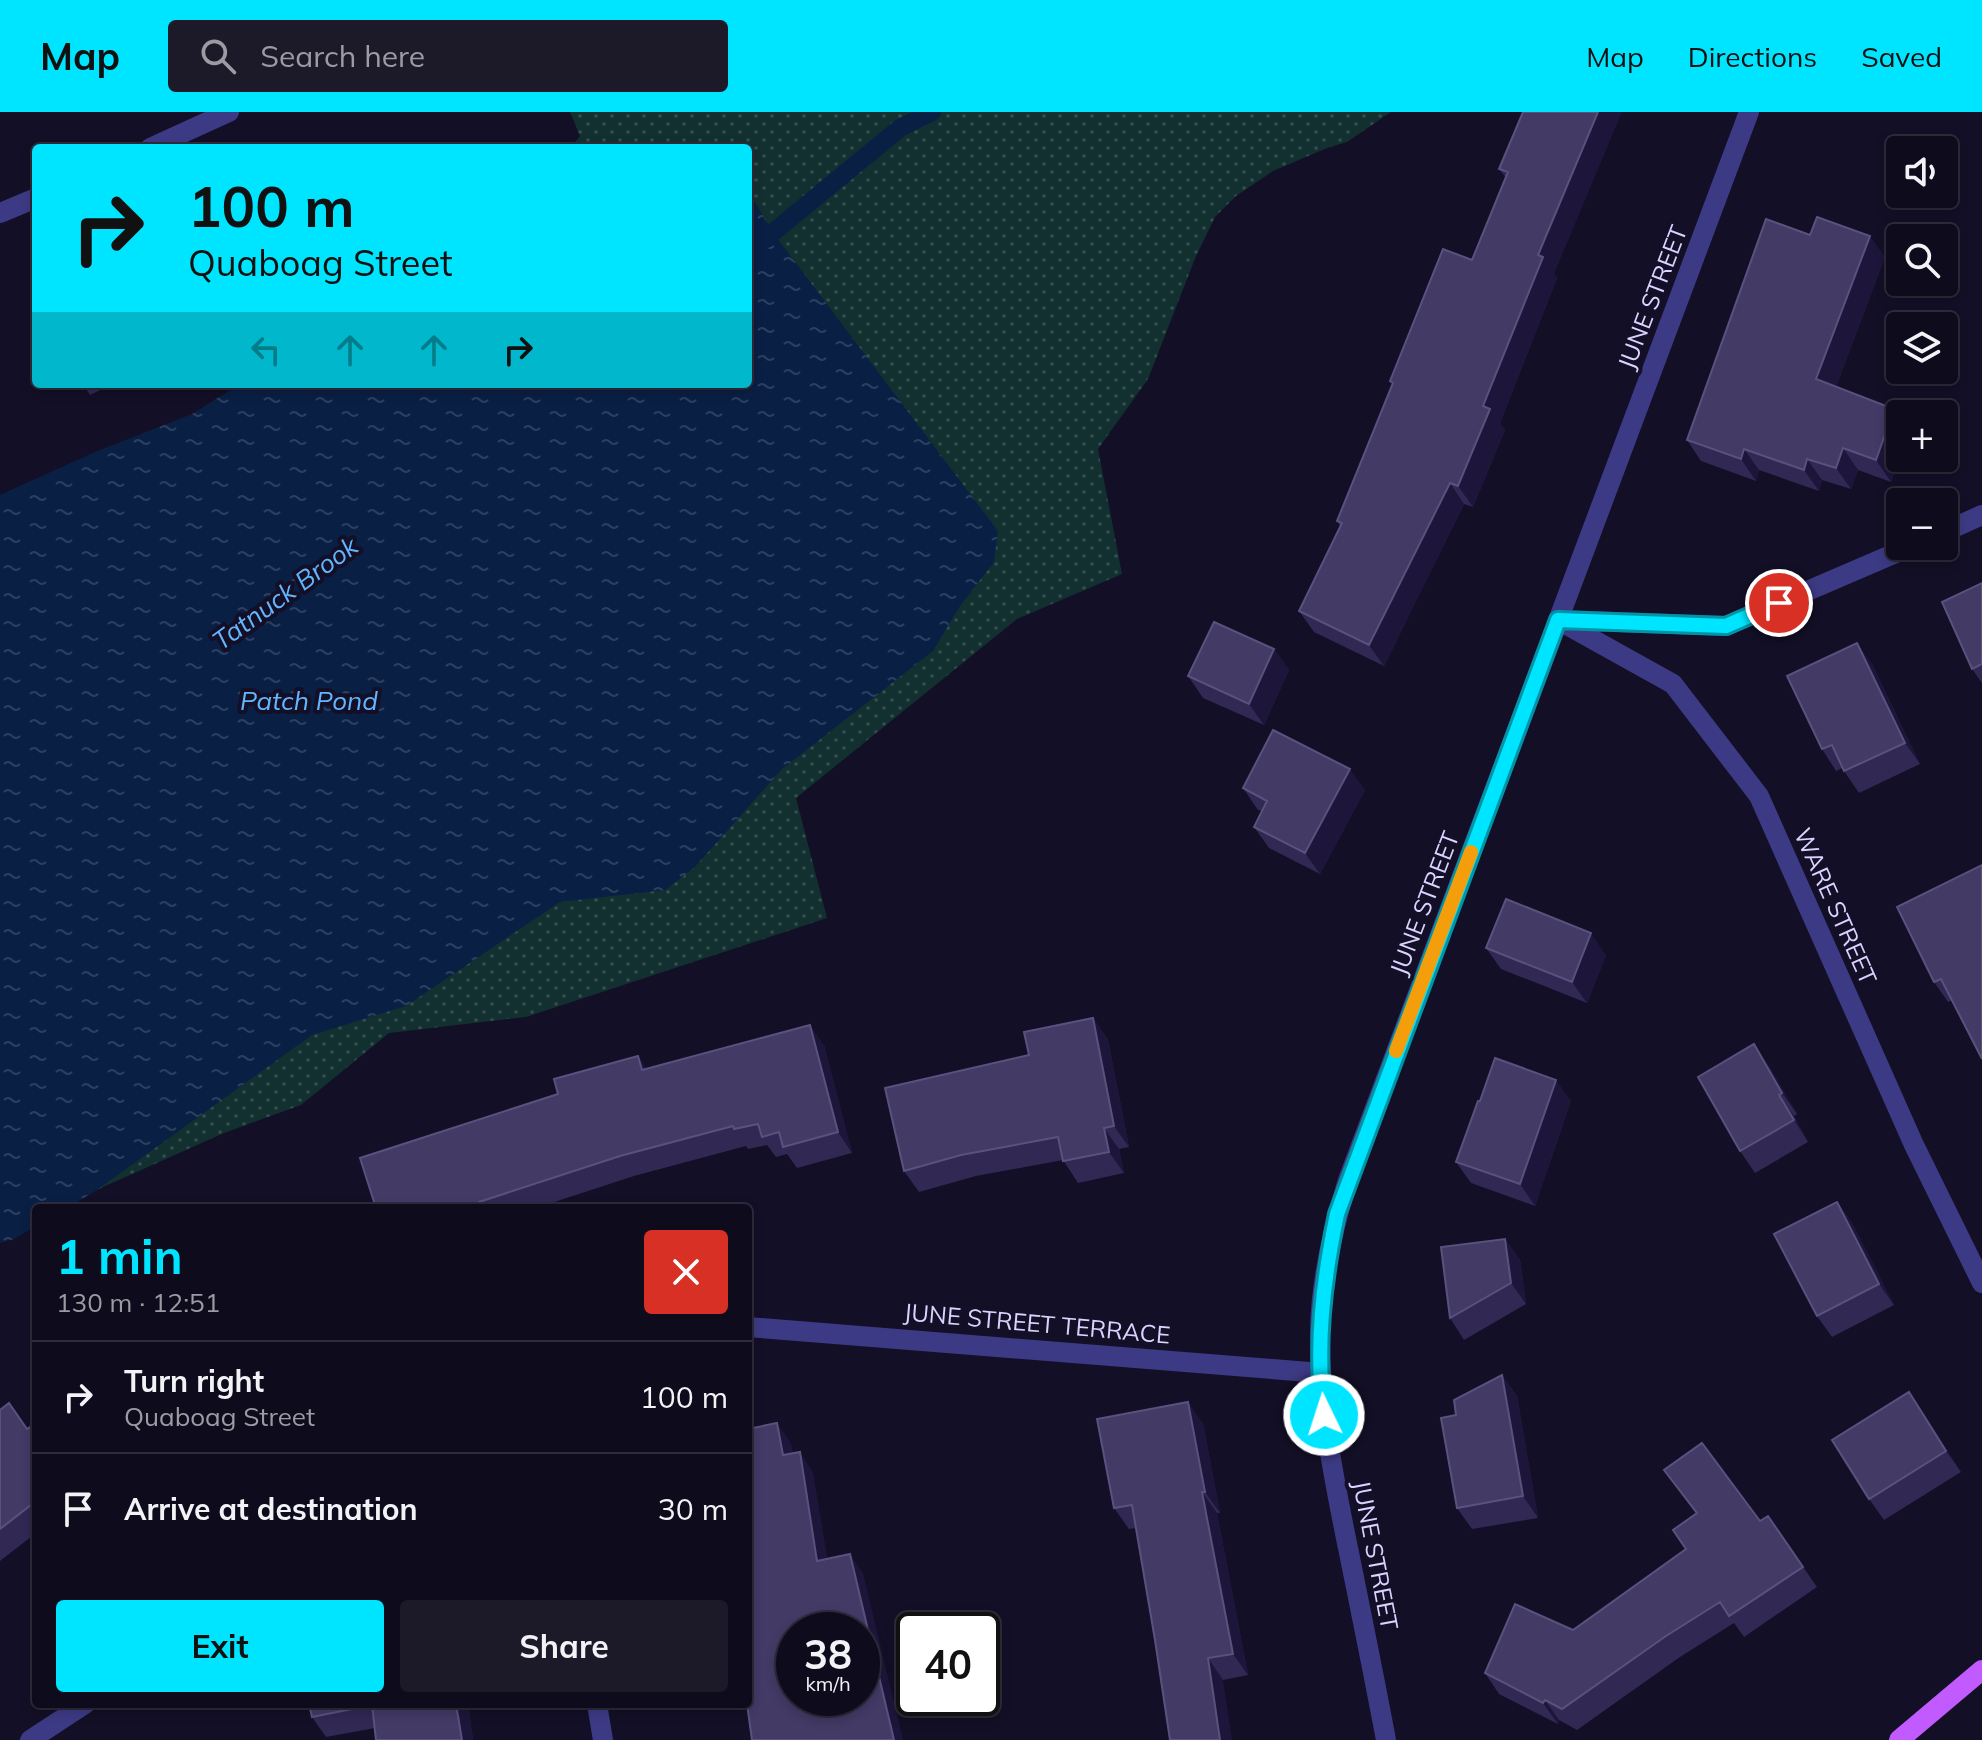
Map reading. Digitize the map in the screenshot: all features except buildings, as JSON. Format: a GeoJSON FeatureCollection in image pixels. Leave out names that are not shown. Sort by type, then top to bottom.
{"type":"FeatureCollection","features":[{"type":"Feature","properties":{"kind":"main road"},"geometry":{"type":"LineString","coordinates":[[1899,1740],[1982,1670]]}},
{"type":"Feature","properties":{"kind":"street"},"geometry":{"type":"LineString","coordinates":[[159,144],[229,112]]}},
{"type":"Feature","properties":{"kind":"street","name":"JUNE STREET"},"geometry":{"type":"LineString","coordinates":[[1386,1740],[1327,1439],[1320,1327],[1323,1289],[1337,1214],[1749,112]]}},
{"type":"Feature","properties":{"kind":"street"},"geometry":{"type":"LineString","coordinates":[[0,213],[32,200]]}},
{"type":"Feature","properties":{"kind":"street"},"geometry":{"type":"LineString","coordinates":[[1958,526],[1982,515]]}},
{"type":"Feature","properties":{"kind":"street"},"geometry":{"type":"LineString","coordinates":[[1558,620],[1726,626],[1886,557]]}},
{"type":"Feature","properties":{"kind":"street","name":"WARE STREET"},"geometry":{"type":"LineString","coordinates":[[1558,620],[1673,684],[1759,796],[1914,1145],[1982,1283]]}},
{"type":"Feature","properties":{"kind":"street","name":"JUNE STREET TERRACE"},"geometry":{"type":"LineString","coordinates":[[752,1327],[1321,1373]]}},
{"type":"Feature","properties":{"kind":"street"},"geometry":{"type":"LineString","coordinates":[[30,1740],[79,1708]]}},
{"type":"Feature","properties":{"kind":"street"},"geometry":{"type":"LineString","coordinates":[[598,1708],[603,1740]]}},
{"type":"Feature","properties":{"kind":"green space"},"geometry":{"type":"Polygon","coordinates":[[[570,112],[1391,112],[1347,142],[1273,171],[1236,196],[1215,217],[1196,256],[1148,379],[1098,449],[1122,574],[1017,619],[796,798],[827,918],[526,1017],[389,1033],[301,1105],[224,1133],[65,1204],[39,1204],[745,388],[752,388],[752,144],[573,144],[580,136],[570,112]]]}},
{"type":"Feature","properties":{"kind":"water","name":"Patch Pond"},"geometry":{"type":"Polygon","coordinates":[[[752,198],[774,234],[998,531],[994,562],[960,606],[933,651],[781,770],[694,868],[665,890],[560,902],[406,1006],[312,1035],[74,1204],[32,1204],[32,1228],[0,1243],[0,495],[95,452],[192,414],[234,388],[752,388],[752,198]]]}},
{"type":"Feature","properties":{"kind":"waterway","name":"Tatnuck Brook"},"geometry":{"type":"LineString","coordinates":[[752,250],[900,128],[932,112]]}},
{"type":"Feature","properties":{"kind":"slow traffic"},"geometry":{"type":"LineString","coordinates":[[1396,1051],[1471,852]]}},
{"type":"Feature","properties":{"kind":"route"},"geometry":{"type":"LineString","coordinates":[[1324,1415],[1320,1327],[1326,1267],[1337,1214],[1558,620],[1726,626],[1779,603]]}}]}
